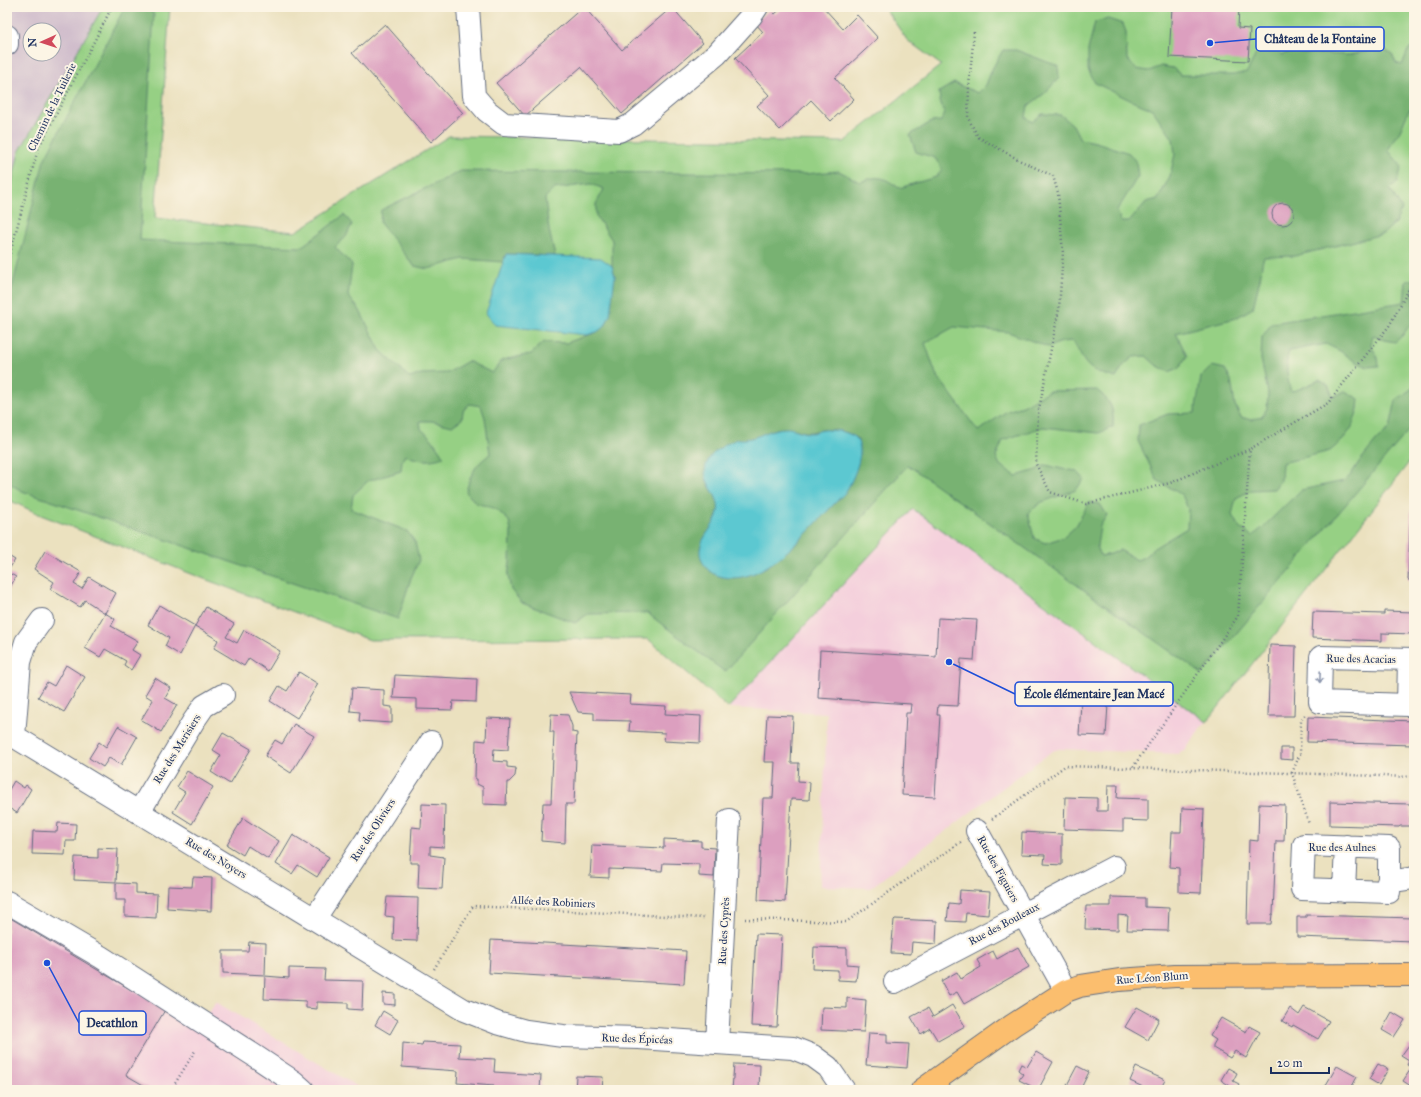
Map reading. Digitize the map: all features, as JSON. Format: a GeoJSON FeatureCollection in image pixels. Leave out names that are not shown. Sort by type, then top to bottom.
{"type":"FeatureCollection","features":[{"type":"Feature","properties":{"kind":"main road","name":"Rue Léon Blum"},"geometry":{"type":"LineString","coordinates":[[922,1090],[1013,1025],[1066,991],[1080,986],[1119,980],[1175,976],[1414,975]]}},
{"type":"Feature","properties":{"kind":"street"},"geometry":{"type":"LineString","coordinates":[[468,7],[474,96],[487,111],[504,124],[620,131],[633,124],[717,54],[751,16],[757,7]]}},
{"type":"Feature","properties":{"kind":"street"},"geometry":{"type":"LineString","coordinates":[[7,36],[7,44]]}},
{"type":"Feature","properties":{"kind":"street"},"geometry":{"type":"LineString","coordinates":[[11,734],[20,662],[26,642],[42,620]]}},
{"type":"Feature","properties":{"kind":"street","name":"Rue des Acacias"},"geometry":{"type":"LineString","coordinates":[[1321,657],[1412,660],[1408,705],[1320,702],[1321,657]]}},
{"type":"Feature","properties":{"kind":"street","name":"Rue des Merisiers"},"geometry":{"type":"LineString","coordinates":[[139,812],[204,706],[223,695]]}},
{"type":"Feature","properties":{"kind":"street","name":"Rue des Noyers"},"geometry":{"type":"LineString","coordinates":[[11,734],[424,985]]}},
{"type":"Feature","properties":{"kind":"street","name":"Rue des Oliviers"},"geometry":{"type":"LineString","coordinates":[[315,918],[431,742]]}},
{"type":"Feature","properties":{"kind":"street","name":"Rue des Cyprès"},"geometry":{"type":"LineString","coordinates":[[717,1043],[729,820]]}},
{"type":"Feature","properties":{"kind":"street","name":"Rue des Figuiers"},"geometry":{"type":"LineString","coordinates":[[977,831],[1066,991]]}},
{"type":"Feature","properties":{"kind":"street","name":"Rue des Aulnes"},"geometry":{"type":"LineString","coordinates":[[1304,845],[1346,846],[1388,848],[1389,892],[1302,889],[1304,845]]}},
{"type":"Feature","properties":{"kind":"street"},"geometry":{"type":"LineString","coordinates":[[1344,891],[1346,846]]}},
{"type":"Feature","properties":{"kind":"street","name":"Rue des Bouleaux"},"geometry":{"type":"LineString","coordinates":[[894,982],[1114,867]]}},
{"type":"Feature","properties":{"kind":"street"},"geometry":{"type":"LineString","coordinates":[[1388,882],[1414,878]]}},
{"type":"Feature","properties":{"kind":"street"},"geometry":{"type":"LineString","coordinates":[[7,902],[101,957],[255,1056],[303,1090]]}},
{"type":"Feature","properties":{"kind":"street","name":"Rue des Épicéas"},"geometry":{"type":"LineString","coordinates":[[424,985],[464,1010],[497,1023],[526,1031],[563,1036],[794,1048],[813,1056],[828,1067],[844,1090]]}},
{"type":"Feature","properties":{"kind":"path","name":"Chemin de la Tuilerie"},"geometry":{"type":"LineString","coordinates":[[7,265],[38,149],[112,7]]}},
{"type":"Feature","properties":{"kind":"path"},"geometry":{"type":"LineString","coordinates":[[1383,7],[1414,9]]}},
{"type":"Feature","properties":{"kind":"path"},"geometry":{"type":"LineString","coordinates":[[974,32],[969,86],[968,118],[978,137],[1021,161],[1053,176],[1058,192],[1063,253],[1059,309],[1038,414],[1036,464],[1050,492],[1086,504],[1170,483],[1250,449],[1328,403],[1389,326],[1414,280]]}},
{"type":"Feature","properties":{"kind":"path"},"geometry":{"type":"LineString","coordinates":[[1133,768],[1238,616],[1250,449]]}},
{"type":"Feature","properties":{"kind":"path"},"geometry":{"type":"LineString","coordinates":[[1316,845],[1292,773],[1300,754],[1301,720],[1311,707],[1320,702]]}},
{"type":"Feature","properties":{"kind":"path"},"geometry":{"type":"LineString","coordinates":[[724,919],[846,922],[977,831],[992,818],[1065,766],[1414,777]]}},
{"type":"Feature","properties":{"kind":"path","name":"Allée des Robiniers"},"geometry":{"type":"LineString","coordinates":[[424,985],[472,906],[724,919]]}},
{"type":"Feature","properties":{"kind":"path"},"geometry":{"type":"LineString","coordinates":[[171,1090],[195,1051]]}},
{"type":"Feature","properties":{"kind":"shaded area"},"geometry":{"type":"Polygon","coordinates":[[[7,7],[103,7],[19,152],[7,205],[7,7]]]}},
{"type":"Feature","properties":{"kind":"shaded area"},"geometry":{"type":"Polygon","coordinates":[[[913,509],[1207,722],[1201,727],[1185,751],[1181,751],[1179,754],[1059,749],[1052,751],[870,888],[820,886],[827,713],[728,708],[913,509]]]}},
{"type":"Feature","properties":{"kind":"shaded area"},"geometry":{"type":"Polygon","coordinates":[[[7,899],[206,1015],[216,1002],[363,1090],[7,1090],[7,899]]]}},
{"type":"Feature","properties":{"kind":"green space"},"geometry":{"type":"Polygon","coordinates":[[[103,7],[170,7],[155,218],[295,232],[449,136],[844,142],[941,65],[907,40],[884,7],[1414,7],[1414,456],[1207,722],[913,509],[728,708],[648,639],[370,640],[207,580],[41,515],[11,501],[7,503],[7,205],[19,152],[103,7]]]}},
{"type":"Feature","properties":{"kind":"green space"},"geometry":{"type":"Polygon","coordinates":[[[125,7],[146,7],[154,14],[140,240],[301,247],[344,215],[352,224],[346,237],[335,247],[352,265],[348,296],[359,309],[380,350],[410,378],[421,374],[447,373],[468,361],[492,373],[502,360],[531,354],[544,342],[566,343],[597,332],[615,276],[612,266],[612,240],[596,216],[596,204],[604,189],[591,184],[554,189],[545,198],[549,230],[555,256],[506,254],[503,262],[463,259],[428,269],[414,266],[380,223],[381,210],[461,171],[805,174],[839,171],[860,182],[872,178],[880,178],[899,188],[936,177],[942,169],[935,158],[916,152],[910,135],[931,122],[941,121],[945,114],[940,101],[939,92],[954,83],[978,93],[986,85],[992,69],[1003,50],[1016,50],[1058,66],[1059,78],[1045,93],[1028,106],[1026,117],[1032,122],[1042,114],[1061,115],[1073,125],[1080,139],[1096,142],[1129,153],[1136,162],[1138,176],[1117,211],[1121,222],[1129,222],[1146,202],[1158,199],[1170,176],[1175,154],[1173,139],[1152,109],[1095,83],[1088,70],[1088,50],[1095,22],[1108,19],[1123,24],[1126,32],[1127,59],[1136,69],[1149,71],[1161,66],[1173,68],[1181,75],[1233,75],[1247,72],[1256,54],[1270,46],[1275,48],[1282,55],[1289,52],[1348,55],[1382,48],[1392,54],[1396,63],[1402,65],[1408,50],[1414,47],[1414,110],[1409,110],[1400,131],[1388,150],[1402,167],[1397,182],[1390,189],[1402,209],[1395,223],[1383,234],[1295,256],[1264,257],[1253,308],[1236,318],[1176,333],[1187,356],[1179,368],[1169,372],[1156,365],[1146,356],[1133,357],[1123,366],[1116,378],[1093,370],[1088,366],[1081,357],[1073,341],[1062,342],[1048,347],[1008,332],[954,327],[925,343],[936,374],[978,431],[1007,411],[1023,406],[1049,391],[1097,390],[1109,402],[1113,415],[1113,427],[1099,433],[1043,427],[1003,440],[996,457],[1000,465],[1016,476],[1034,471],[1046,465],[1077,471],[1084,479],[1076,490],[1042,502],[1028,513],[1034,538],[1045,543],[1064,537],[1076,526],[1089,502],[1100,504],[1107,515],[1100,526],[1097,546],[1101,556],[1120,550],[1137,560],[1144,557],[1154,548],[1187,528],[1188,509],[1182,495],[1157,480],[1138,441],[1139,425],[1168,414],[1195,413],[1201,377],[1212,366],[1225,369],[1231,380],[1235,405],[1241,417],[1251,420],[1262,417],[1267,408],[1268,393],[1261,359],[1262,337],[1272,323],[1404,302],[1406,281],[1414,279],[1414,327],[1409,326],[1403,335],[1395,342],[1373,336],[1371,345],[1378,358],[1379,366],[1368,367],[1356,362],[1340,351],[1326,344],[1289,351],[1287,371],[1291,391],[1297,390],[1319,380],[1328,385],[1333,397],[1345,391],[1359,399],[1358,409],[1352,427],[1343,440],[1330,451],[1282,463],[1281,480],[1274,489],[1252,490],[1236,498],[1232,515],[1239,527],[1252,536],[1301,490],[1344,481],[1350,476],[1359,462],[1377,440],[1390,428],[1396,400],[1414,387],[1414,424],[1202,674],[908,465],[725,672],[647,613],[588,614],[575,623],[522,603],[511,590],[508,576],[511,532],[509,521],[496,509],[476,503],[466,492],[474,470],[480,462],[490,454],[485,418],[481,406],[469,404],[463,411],[462,419],[452,426],[432,421],[420,421],[421,429],[431,438],[444,457],[433,460],[424,460],[415,459],[405,455],[402,461],[401,471],[368,481],[353,495],[351,509],[407,531],[415,542],[419,560],[411,578],[398,619],[22,491],[7,482],[7,308],[44,160],[125,7]],[[797,430],[710,458],[706,467],[707,481],[719,504],[719,511],[700,548],[795,545],[845,492],[852,479],[857,461],[858,440],[847,433],[838,431],[797,430]]]}},
{"type":"Feature","properties":{"kind":"water"},"geometry":{"type":"Polygon","coordinates":[[[506,254],[601,258],[612,266],[615,276],[610,315],[605,326],[597,332],[587,335],[495,325],[486,313],[506,254]]]}},
{"type":"Feature","properties":{"kind":"water"},"geometry":{"type":"Polygon","coordinates":[[[789,428],[810,433],[823,430],[835,430],[847,433],[856,439],[859,444],[859,458],[848,488],[803,537],[769,565],[750,575],[732,578],[714,574],[708,570],[704,564],[700,553],[703,540],[717,517],[718,512],[716,498],[706,479],[706,464],[714,453],[732,442],[739,439],[748,439],[777,429],[789,428]]]}},
{"type":"Feature","properties":{"kind":"building"},"geometry":{"type":"Polygon","coordinates":[[[583,7],[622,50],[672,7],[703,43],[622,114],[581,67],[525,116],[496,83],[583,7]]]}},
{"type":"Feature","properties":{"kind":"building"},"geometry":{"type":"Polygon","coordinates":[[[783,7],[823,7],[843,29],[857,15],[878,38],[835,78],[854,99],[831,121],[811,100],[780,130],[757,106],[769,95],[735,58],[763,32],[755,23],[770,9],[775,14],[783,7]]]}},
{"type":"Feature","properties":{"kind":"building"},"geometry":{"type":"Polygon","coordinates":[[[1172,7],[1239,7],[1238,28],[1250,29],[1248,61],[1169,57],[1172,7]]]}},
{"type":"Feature","properties":{"kind":"building"},"geometry":{"type":"Polygon","coordinates":[[[385,24],[463,113],[431,142],[352,53],[385,24]]]}},
{"type":"Feature","properties":{"kind":"building"},"geometry":{"type":"Polygon","coordinates":[[[1283,203],[1291,206],[1294,214],[1291,222],[1283,225],[1275,222],[1272,214],[1275,206],[1283,203]]]}},
{"type":"Feature","properties":{"kind":"building"},"geometry":{"type":"Polygon","coordinates":[[[1411,509],[1414,509],[1414,580],[1408,580],[1411,509]]]}},
{"type":"Feature","properties":{"kind":"building"},"geometry":{"type":"Polygon","coordinates":[[[45,551],[81,572],[74,584],[82,589],[89,577],[116,593],[105,613],[85,600],[80,607],[50,589],[54,582],[34,569],[45,551]]]}},
{"type":"Feature","properties":{"kind":"building"},"geometry":{"type":"Polygon","coordinates":[[[7,555],[15,560],[7,572],[7,555]]]}},
{"type":"Feature","properties":{"kind":"building"},"geometry":{"type":"Polygon","coordinates":[[[7,572],[16,577],[7,592],[7,572]]]}},
{"type":"Feature","properties":{"kind":"building"},"geometry":{"type":"Polygon","coordinates":[[[159,605],[195,626],[180,655],[165,646],[169,638],[148,625],[159,605]]]}},
{"type":"Feature","properties":{"kind":"building"},"geometry":{"type":"Polygon","coordinates":[[[206,607],[234,624],[226,637],[237,643],[244,630],[280,651],[268,671],[249,658],[244,666],[214,648],[218,640],[195,626],[206,607]]]}},
{"type":"Feature","properties":{"kind":"building"},"geometry":{"type":"Polygon","coordinates":[[[1384,611],[1414,612],[1414,634],[1382,633],[1382,641],[1312,638],[1313,612],[1384,614],[1384,611]]]}},
{"type":"Feature","properties":{"kind":"building"},"geometry":{"type":"Polygon","coordinates":[[[105,613],[115,619],[111,626],[138,641],[132,650],[140,655],[131,670],[124,665],[126,661],[105,649],[100,657],[85,648],[105,613]]]}},
{"type":"Feature","properties":{"kind":"building"},"geometry":{"type":"Polygon","coordinates":[[[938,618],[977,620],[974,660],[961,659],[958,706],[938,705],[937,715],[940,715],[935,797],[902,795],[906,713],[910,713],[911,704],[818,698],[820,650],[936,657],[938,618]]]}},
{"type":"Feature","properties":{"kind":"building"},"geometry":{"type":"Polygon","coordinates":[[[1270,645],[1296,646],[1294,716],[1268,716],[1270,645]]]}},
{"type":"Feature","properties":{"kind":"building"},"geometry":{"type":"Polygon","coordinates":[[[66,665],[85,677],[64,712],[38,697],[47,682],[54,686],[66,665]]]}},
{"type":"Feature","properties":{"kind":"building"},"geometry":{"type":"Polygon","coordinates":[[[299,672],[318,684],[297,718],[270,701],[279,686],[287,691],[299,672]]]}},
{"type":"Feature","properties":{"kind":"building"},"geometry":{"type":"Polygon","coordinates":[[[395,675],[477,679],[476,702],[453,701],[452,710],[417,709],[417,699],[393,698],[395,675]]]}},
{"type":"Feature","properties":{"kind":"building"},"geometry":{"type":"Polygon","coordinates":[[[155,678],[171,688],[165,698],[177,705],[161,732],[141,720],[153,700],[145,695],[155,678]]]}},
{"type":"Feature","properties":{"kind":"building"},"geometry":{"type":"Polygon","coordinates":[[[1082,686],[1109,688],[1106,736],[1079,735],[1082,686]]]}},
{"type":"Feature","properties":{"kind":"building"},"geometry":{"type":"Polygon","coordinates":[[[352,688],[384,690],[384,706],[392,707],[392,723],[359,721],[360,712],[350,711],[352,688]]]}},
{"type":"Feature","properties":{"kind":"building"},"geometry":{"type":"Polygon","coordinates":[[[569,692],[631,695],[630,704],[666,706],[665,714],[701,716],[700,743],[664,741],[665,733],[629,731],[630,721],[594,720],[594,713],[578,712],[569,692]]]}},
{"type":"Feature","properties":{"kind":"building"},"geometry":{"type":"Polygon","coordinates":[[[551,714],[568,715],[572,726],[572,732],[577,733],[574,804],[566,804],[565,843],[541,841],[543,803],[551,803],[554,732],[550,732],[551,714]]]}},
{"type":"Feature","properties":{"kind":"building"},"geometry":{"type":"Polygon","coordinates":[[[767,715],[793,716],[791,763],[799,763],[798,781],[810,782],[809,800],[791,799],[785,902],[758,900],[763,798],[773,798],[775,762],[764,762],[767,715]]]}},
{"type":"Feature","properties":{"kind":"building"},"geometry":{"type":"Polygon","coordinates":[[[1308,717],[1414,721],[1413,745],[1307,742],[1308,717]]]}},
{"type":"Feature","properties":{"kind":"building"},"geometry":{"type":"Polygon","coordinates":[[[487,718],[510,719],[508,750],[494,749],[493,761],[507,762],[507,767],[516,768],[515,776],[507,782],[506,805],[483,804],[483,787],[477,784],[477,779],[475,779],[476,740],[486,741],[487,718]]]}},
{"type":"Feature","properties":{"kind":"building"},"geometry":{"type":"Polygon","coordinates":[[[294,724],[314,736],[291,773],[265,756],[275,740],[282,744],[294,724]]]}},
{"type":"Feature","properties":{"kind":"building"},"geometry":{"type":"Polygon","coordinates":[[[118,726],[137,737],[121,765],[109,758],[103,767],[89,758],[99,742],[106,747],[118,726]]]}},
{"type":"Feature","properties":{"kind":"building"},"geometry":{"type":"Polygon","coordinates":[[[223,733],[251,749],[230,784],[211,772],[221,755],[213,750],[223,733]]]}},
{"type":"Feature","properties":{"kind":"building"},"geometry":{"type":"Polygon","coordinates":[[[1281,748],[1292,748],[1292,760],[1281,759],[1281,748]]]}},
{"type":"Feature","properties":{"kind":"building"},"geometry":{"type":"Polygon","coordinates":[[[187,771],[213,787],[192,824],[173,812],[185,792],[177,787],[187,771]]]}},
{"type":"Feature","properties":{"kind":"building"},"geometry":{"type":"Polygon","coordinates":[[[14,781],[24,788],[26,785],[31,789],[17,813],[7,807],[7,793],[14,781]]]}},
{"type":"Feature","properties":{"kind":"building"},"geometry":{"type":"Polygon","coordinates":[[[1108,785],[1118,785],[1117,798],[1148,799],[1148,821],[1123,820],[1123,831],[1064,829],[1065,797],[1097,798],[1097,811],[1107,811],[1108,785]]]}},
{"type":"Feature","properties":{"kind":"building"},"geometry":{"type":"Polygon","coordinates":[[[1330,802],[1411,804],[1410,826],[1330,825],[1330,802]]]}},
{"type":"Feature","properties":{"kind":"building"},"geometry":{"type":"Polygon","coordinates":[[[422,804],[445,805],[444,847],[430,846],[430,855],[444,857],[442,889],[418,888],[419,863],[410,863],[412,827],[421,828],[422,804]]]}},
{"type":"Feature","properties":{"kind":"building"},"geometry":{"type":"Polygon","coordinates":[[[1259,804],[1285,805],[1284,841],[1276,841],[1273,914],[1271,924],[1247,924],[1249,840],[1258,841],[1259,804]]]}},
{"type":"Feature","properties":{"kind":"building"},"geometry":{"type":"Polygon","coordinates":[[[1182,808],[1204,809],[1201,893],[1179,892],[1179,868],[1170,867],[1172,832],[1181,832],[1182,808]]]}},
{"type":"Feature","properties":{"kind":"building"},"geometry":{"type":"Polygon","coordinates":[[[243,818],[279,841],[268,859],[248,846],[243,855],[227,845],[243,818]]]}},
{"type":"Feature","properties":{"kind":"building"},"geometry":{"type":"Polygon","coordinates":[[[58,823],[76,824],[75,841],[66,841],[65,855],[32,854],[33,831],[57,832],[58,823]]]}},
{"type":"Feature","properties":{"kind":"building"},"geometry":{"type":"Polygon","coordinates":[[[1022,832],[1062,834],[1062,865],[1044,864],[1045,855],[1021,854],[1022,832]]]}},
{"type":"Feature","properties":{"kind":"building"},"geometry":{"type":"Polygon","coordinates":[[[293,835],[329,857],[317,877],[298,865],[292,874],[276,864],[293,835]]]}},
{"type":"Feature","properties":{"kind":"building"},"geometry":{"type":"Polygon","coordinates":[[[664,839],[701,841],[701,847],[715,848],[714,877],[699,876],[699,864],[663,863],[662,871],[609,869],[609,878],[590,877],[592,845],[664,848],[664,839]]]}},
{"type":"Feature","properties":{"kind":"building"},"geometry":{"type":"Polygon","coordinates":[[[98,848],[118,849],[116,882],[74,880],[75,857],[98,858],[98,848]]]}},
{"type":"Feature","properties":{"kind":"building"},"geometry":{"type":"Polygon","coordinates":[[[193,877],[212,878],[211,911],[167,908],[168,886],[192,887],[193,877]]]}},
{"type":"Feature","properties":{"kind":"building"},"geometry":{"type":"Polygon","coordinates":[[[116,883],[136,884],[136,893],[157,894],[156,918],[125,916],[125,900],[116,900],[116,883]]]}},
{"type":"Feature","properties":{"kind":"building"},"geometry":{"type":"Polygon","coordinates":[[[960,890],[990,892],[988,915],[966,913],[965,922],[947,921],[949,903],[959,904],[960,890]]]}},
{"type":"Feature","properties":{"kind":"building"},"geometry":{"type":"Polygon","coordinates":[[[387,897],[418,898],[417,941],[393,940],[394,917],[385,916],[387,897]]]}},
{"type":"Feature","properties":{"kind":"building"},"geometry":{"type":"Polygon","coordinates":[[[1111,897],[1145,898],[1145,907],[1169,908],[1168,931],[1127,930],[1128,916],[1118,915],[1118,930],[1085,929],[1086,906],[1111,906],[1111,897]]]}},
{"type":"Feature","properties":{"kind":"building"},"geometry":{"type":"Polygon","coordinates":[[[1306,915],[1414,918],[1414,941],[1297,937],[1297,917],[1306,917],[1306,915]]]}},
{"type":"Feature","properties":{"kind":"building"},"geometry":{"type":"Polygon","coordinates":[[[7,916],[165,1010],[126,1075],[152,1090],[7,1090],[7,916]]]}},
{"type":"Feature","properties":{"kind":"building"},"geometry":{"type":"Polygon","coordinates":[[[895,919],[937,921],[936,944],[912,942],[911,954],[891,953],[895,919]]]}},
{"type":"Feature","properties":{"kind":"building"},"geometry":{"type":"Polygon","coordinates":[[[756,934],[782,935],[777,1027],[751,1026],[756,934]]]}},
{"type":"Feature","properties":{"kind":"building"},"geometry":{"type":"Polygon","coordinates":[[[491,940],[686,951],[684,984],[489,973],[491,940]]]}},
{"type":"Feature","properties":{"kind":"building"},"geometry":{"type":"Polygon","coordinates":[[[249,942],[266,943],[265,975],[223,973],[223,951],[248,951],[249,942]]]}},
{"type":"Feature","properties":{"kind":"building"},"geometry":{"type":"Polygon","coordinates":[[[814,947],[847,948],[847,964],[858,965],[856,981],[838,980],[838,970],[813,969],[814,947]]]}},
{"type":"Feature","properties":{"kind":"building"},"geometry":{"type":"Polygon","coordinates":[[[1018,947],[1029,967],[964,1004],[957,992],[949,996],[941,981],[957,972],[961,979],[981,967],[977,960],[993,951],[997,959],[1018,947]]]}},
{"type":"Feature","properties":{"kind":"building"},"geometry":{"type":"Polygon","coordinates":[[[289,968],[325,969],[324,980],[363,981],[362,1010],[348,1009],[348,1003],[317,1002],[317,1009],[306,1008],[306,1001],[264,999],[265,976],[289,978],[289,968]]]}},
{"type":"Feature","properties":{"kind":"building"},"geometry":{"type":"Polygon","coordinates":[[[383,993],[395,994],[395,1005],[383,1004],[383,993]]]}},
{"type":"Feature","properties":{"kind":"building"},"geometry":{"type":"Polygon","coordinates":[[[847,998],[866,1000],[864,1032],[821,1030],[822,1007],[847,1008],[847,998]]]}},
{"type":"Feature","properties":{"kind":"building"},"geometry":{"type":"Polygon","coordinates":[[[952,1005],[965,1026],[938,1041],[930,1028],[921,1034],[911,1017],[928,1008],[933,1017],[952,1005]]]}},
{"type":"Feature","properties":{"kind":"building"},"geometry":{"type":"Polygon","coordinates":[[[1137,1007],[1159,1019],[1148,1040],[1125,1027],[1137,1007]]]}},
{"type":"Feature","properties":{"kind":"building"},"geometry":{"type":"Polygon","coordinates":[[[1304,1007],[1329,1021],[1318,1039],[1293,1025],[1292,1027],[1282,1021],[1290,1008],[1299,1015],[1304,1007]]]}},
{"type":"Feature","properties":{"kind":"building"},"geometry":{"type":"Polygon","coordinates":[[[383,1011],[398,1020],[390,1034],[375,1025],[383,1011]]]}},
{"type":"Feature","properties":{"kind":"building"},"geometry":{"type":"Polygon","coordinates":[[[1392,1012],[1405,1020],[1394,1037],[1382,1030],[1392,1012]]]}},
{"type":"Feature","properties":{"kind":"building"},"geometry":{"type":"Polygon","coordinates":[[[1221,1018],[1246,1032],[1249,1026],[1260,1032],[1246,1058],[1235,1051],[1230,1058],[1213,1048],[1216,1040],[1210,1036],[1221,1018]]]}},
{"type":"Feature","properties":{"kind":"building"},"geometry":{"type":"Polygon","coordinates":[[[869,1033],[887,1034],[887,1043],[909,1044],[907,1068],[866,1065],[869,1033]]]}},
{"type":"Feature","properties":{"kind":"building"},"geometry":{"type":"Polygon","coordinates":[[[423,1042],[460,1044],[459,1057],[495,1059],[494,1072],[541,1075],[540,1090],[493,1090],[494,1086],[457,1083],[458,1071],[402,1067],[403,1043],[422,1045],[423,1042]]]}},
{"type":"Feature","properties":{"kind":"building"},"geometry":{"type":"Polygon","coordinates":[[[1409,1045],[1414,1048],[1414,1088],[1403,1081],[1412,1067],[1407,1065],[1409,1061],[1401,1056],[1409,1045]]]}},
{"type":"Feature","properties":{"kind":"building"},"geometry":{"type":"Polygon","coordinates":[[[1036,1052],[1053,1062],[1038,1090],[1036,1088],[1035,1090],[1031,1090],[1029,1089],[1031,1086],[1019,1080],[1023,1074],[1018,1070],[1021,1064],[1027,1067],[1036,1052]]]}},
{"type":"Feature","properties":{"kind":"building"},"geometry":{"type":"Polygon","coordinates":[[[734,1064],[760,1065],[759,1090],[732,1090],[734,1064]]]}},
{"type":"Feature","properties":{"kind":"building"},"geometry":{"type":"Polygon","coordinates":[[[1378,1064],[1388,1069],[1379,1085],[1369,1079],[1378,1064]]]}},
{"type":"Feature","properties":{"kind":"building"},"geometry":{"type":"Polygon","coordinates":[[[1077,1066],[1089,1072],[1080,1090],[1067,1085],[1077,1066]]]}},
{"type":"Feature","properties":{"kind":"building"},"geometry":{"type":"Polygon","coordinates":[[[1337,1066],[1357,1077],[1350,1090],[1323,1090],[1337,1066]]]}},
{"type":"Feature","properties":{"kind":"building"},"geometry":{"type":"Polygon","coordinates":[[[1136,1067],[1165,1080],[1160,1090],[1142,1090],[1143,1087],[1130,1081],[1136,1067]]]}},
{"type":"Feature","properties":{"kind":"building"},"geometry":{"type":"Polygon","coordinates":[[[1228,1068],[1237,1073],[1233,1081],[1239,1084],[1236,1090],[1227,1090],[1230,1086],[1221,1080],[1228,1068]]]}},
{"type":"Feature","properties":{"kind":"building"},"geometry":{"type":"Polygon","coordinates":[[[576,1076],[603,1077],[602,1090],[575,1090],[576,1076]]]}},
{"type":"Feature","properties":{"kind":"place","name":"Château de la Fontaine"},"geometry":{"type":"Point","coordinates":[1210,43]}},
{"type":"Feature","properties":{"kind":"place","name":"École élémentaire Jean Macé"},"geometry":{"type":"Point","coordinates":[949,662]}},
{"type":"Feature","properties":{"kind":"place","name":"Decathlon"},"geometry":{"type":"Point","coordinates":[47,963]}}]}
